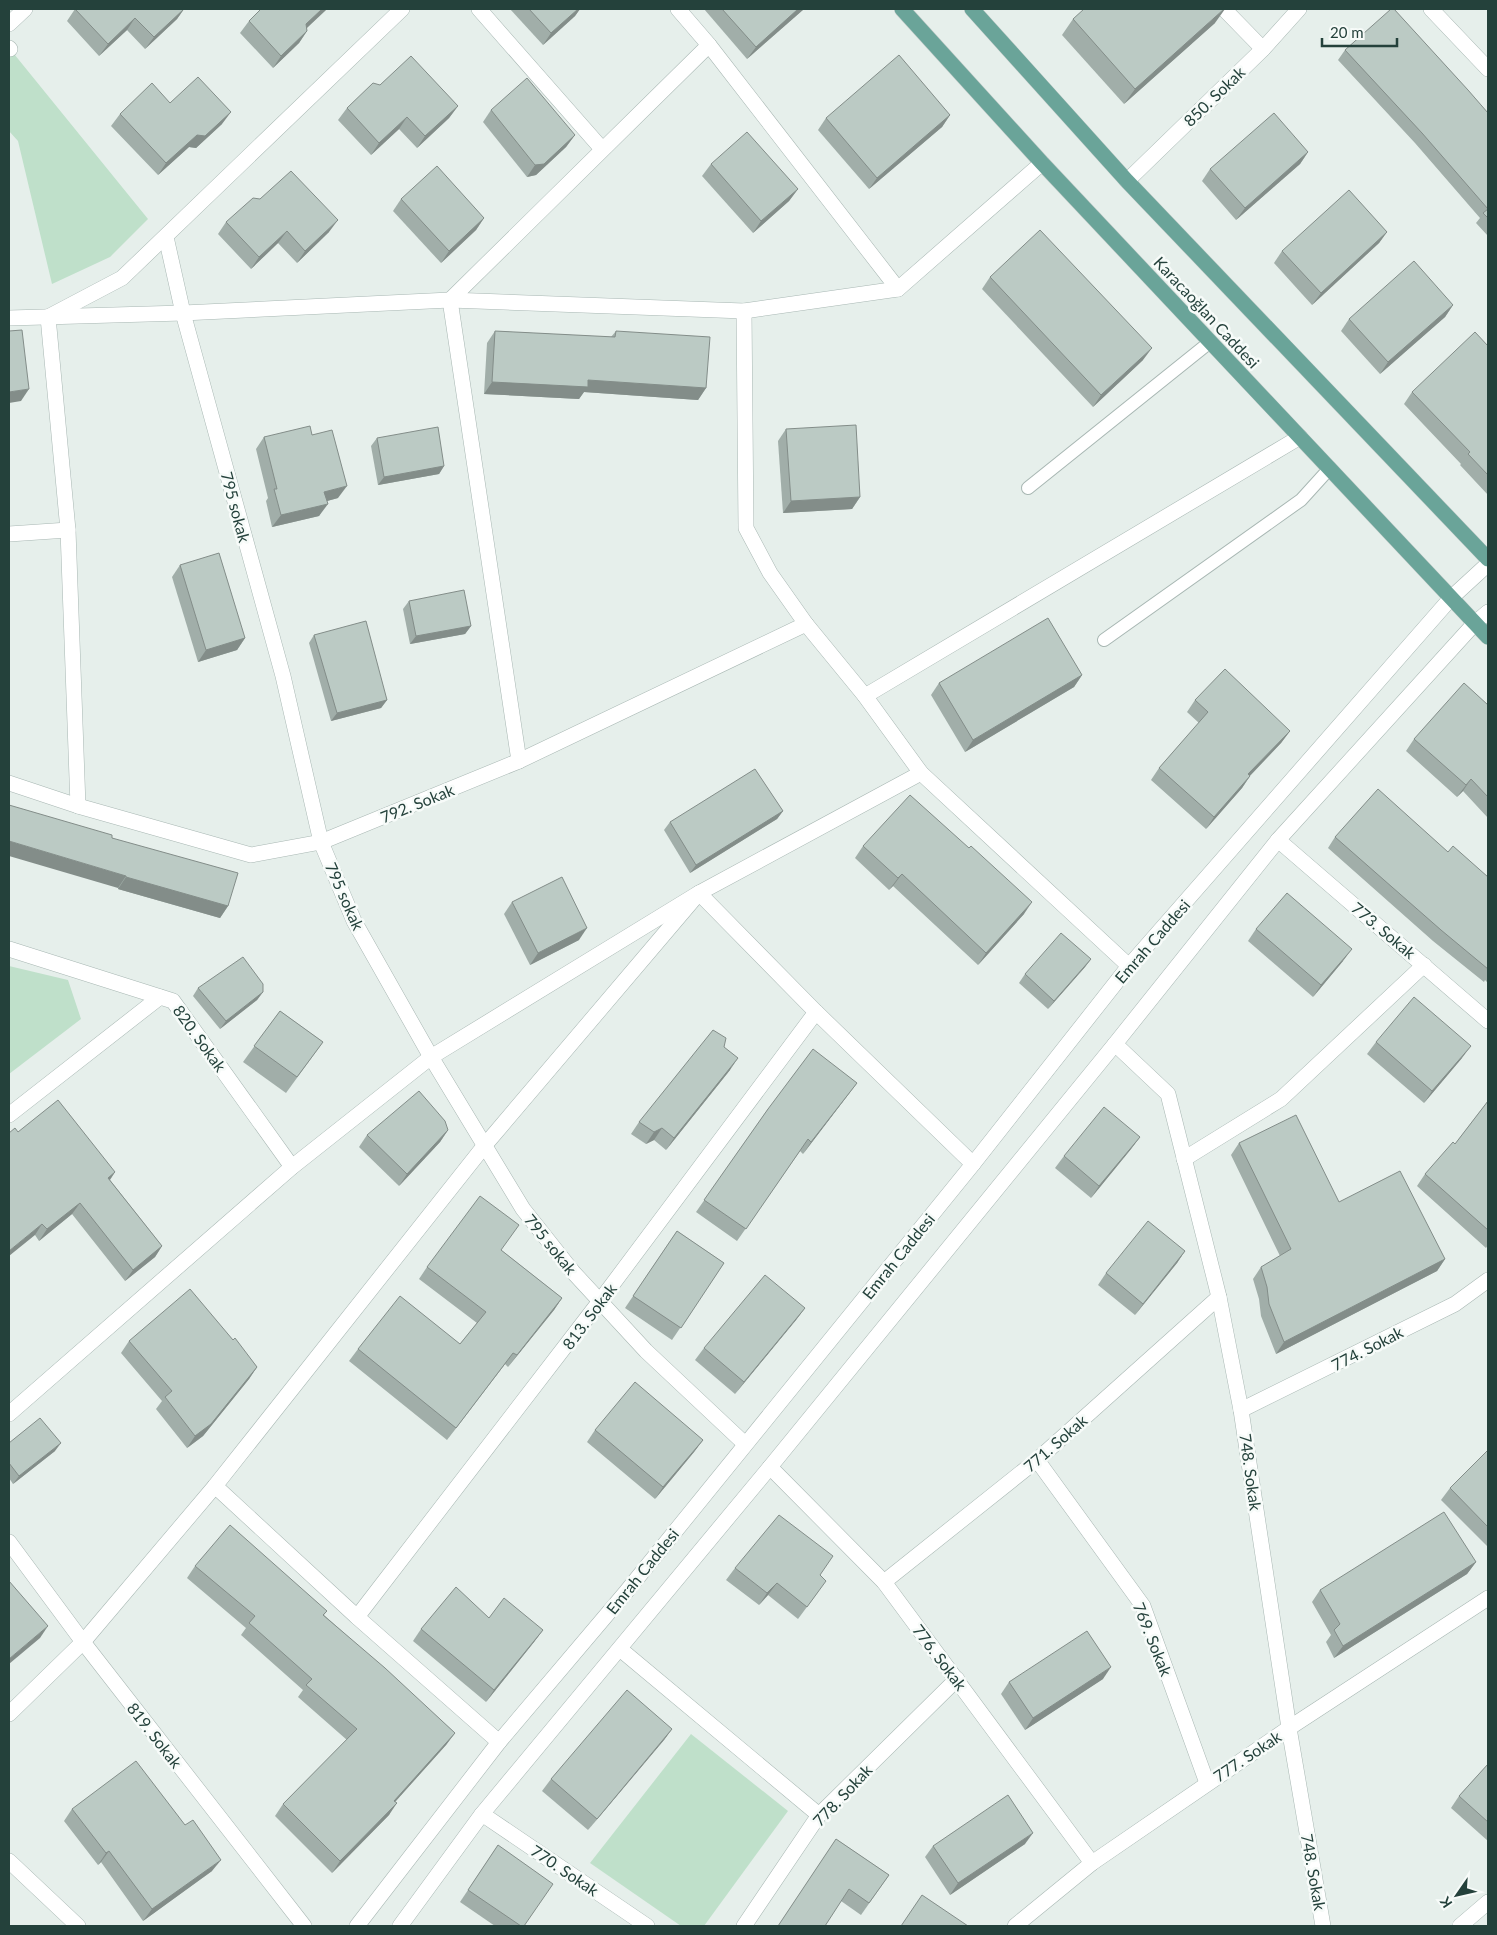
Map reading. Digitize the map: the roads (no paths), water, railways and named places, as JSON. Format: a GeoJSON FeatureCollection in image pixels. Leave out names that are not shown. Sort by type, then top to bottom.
{"type":"FeatureCollection","features":[{"type":"Feature","properties":{"kind":"main road","name":"Karacaoğlan Caddesi"},"geometry":{"type":"LineString","coordinates":[[902,9],[1042,162],[1488,637]]}},
{"type":"Feature","properties":{"kind":"main road","name":"Karacaoğlan Caddesi"},"geometry":{"type":"LineString","coordinates":[[972,9],[1127,180],[1488,559]]}},
{"type":"Feature","properties":{"kind":"street"},"geometry":{"type":"LineString","coordinates":[[9,24],[25,9]]}},
{"type":"Feature","properties":{"kind":"street"},"geometry":{"type":"LineString","coordinates":[[48,317],[122,278],[402,9]]}},
{"type":"Feature","properties":{"kind":"street"},"geometry":{"type":"LineString","coordinates":[[479,9],[602,149]]}},
{"type":"Feature","properties":{"kind":"street"},"geometry":{"type":"LineString","coordinates":[[678,9],[709,45],[898,289]]}},
{"type":"Feature","properties":{"kind":"street"},"geometry":{"type":"LineString","coordinates":[[1224,9],[1263,49]]}},
{"type":"Feature","properties":{"kind":"street","name":"850. Sokak"},"geometry":{"type":"LineString","coordinates":[[1127,180],[1263,49],[1299,9]]}},
{"type":"Feature","properties":{"kind":"street"},"geometry":{"type":"LineString","coordinates":[[1431,9],[1488,69]]}},
{"type":"Feature","properties":{"kind":"street"},"geometry":{"type":"LineString","coordinates":[[450,300],[709,45]]}},
{"type":"Feature","properties":{"kind":"street"},"geometry":{"type":"LineString","coordinates":[[9,318],[183,313],[450,300],[744,311],[898,289],[1042,162]]}},
{"type":"Feature","properties":{"kind":"street","name":"795 sokak"},"geometry":{"type":"LineString","coordinates":[[166,237],[183,313],[283,676],[321,842],[354,921],[431,1057],[523,1209],[573,1272],[646,1351],[745,1444]]}},
{"type":"Feature","properties":{"kind":"street"},"geometry":{"type":"LineString","coordinates":[[450,300],[519,761]]}},
{"type":"Feature","properties":{"kind":"street"},"geometry":{"type":"LineString","coordinates":[[744,311],[746,528],[770,574],[806,624],[865,696],[921,773],[1129,966]]}},
{"type":"Feature","properties":{"kind":"street"},"geometry":{"type":"LineString","coordinates":[[48,317],[68,530],[78,806]]}},
{"type":"Feature","properties":{"kind":"street"},"geometry":{"type":"LineString","coordinates":[[865,696],[1300,437]]}},
{"type":"Feature","properties":{"kind":"street"},"geometry":{"type":"LineString","coordinates":[[9,534],[68,530]]}},
{"type":"Feature","properties":{"kind":"street","name":"Emrah Caddesi"},"geometry":{"type":"LineString","coordinates":[[357,1926],[499,1742],[626,1592],[973,1164],[1129,966],[1451,598],[1488,564]]}},
{"type":"Feature","properties":{"kind":"street","name":"Emrah Caddesi"},"geometry":{"type":"LineString","coordinates":[[400,1926],[482,1814],[770,1467],[1115,1044],[1278,840],[1475,623],[1488,612]]}},
{"type":"Feature","properties":{"kind":"street","name":"792. Sokak"},"geometry":{"type":"LineString","coordinates":[[9,783],[78,806],[251,856],[321,842],[519,761],[806,624]]}},
{"type":"Feature","properties":{"kind":"street"},"geometry":{"type":"LineString","coordinates":[[9,1414],[292,1166],[431,1057],[699,893],[921,773]]}},
{"type":"Feature","properties":{"kind":"street","name":"773. Sokak"},"geometry":{"type":"LineString","coordinates":[[1278,840],[1488,1021]]}},
{"type":"Feature","properties":{"kind":"street"},"geometry":{"type":"LineString","coordinates":[[699,893],[816,1012],[973,1164]]}},
{"type":"Feature","properties":{"kind":"street"},"geometry":{"type":"LineString","coordinates":[[9,1714],[83,1642],[215,1486],[485,1145],[699,893]]}},
{"type":"Feature","properties":{"kind":"street","name":"820. Sokak"},"geometry":{"type":"LineString","coordinates":[[9,949],[173,1001],[292,1166]]}},
{"type":"Feature","properties":{"kind":"street"},"geometry":{"type":"LineString","coordinates":[[1184,1160],[1281,1099],[1424,964]]}},
{"type":"Feature","properties":{"kind":"street"},"geometry":{"type":"LineString","coordinates":[[9,1115],[160,997]]}},
{"type":"Feature","properties":{"kind":"street","name":"813. Sokak"},"geometry":{"type":"LineString","coordinates":[[357,1617],[600,1301],[816,1012]]}},
{"type":"Feature","properties":{"kind":"street","name":"748. Sokak"},"geometry":{"type":"LineString","coordinates":[[1115,1044],[1168,1094],[1219,1297],[1241,1410],[1289,1728],[1323,1926]]}},
{"type":"Feature","properties":{"kind":"street","name":"774. Sokak"},"geometry":{"type":"LineString","coordinates":[[1241,1410],[1455,1304],[1488,1280]]}},
{"type":"Feature","properties":{"kind":"street","name":"771. Sokak"},"geometry":{"type":"LineString","coordinates":[[884,1582],[1037,1460],[1219,1297]]}},
{"type":"Feature","properties":{"kind":"street","name":"769. Sokak"},"geometry":{"type":"LineString","coordinates":[[1037,1460],[1143,1606],[1207,1783]]}},
{"type":"Feature","properties":{"kind":"street","name":"776. Sokak"},"geometry":{"type":"LineString","coordinates":[[770,1467],[884,1582],[1092,1863]]}},
{"type":"Feature","properties":{"kind":"street"},"geometry":{"type":"LineString","coordinates":[[215,1486],[357,1617],[499,1742]]}},
{"type":"Feature","properties":{"kind":"street","name":"819. Sokak"},"geometry":{"type":"LineString","coordinates":[[9,1542],[83,1642],[304,1926]]}},
{"type":"Feature","properties":{"kind":"street","name":"777. Sokak"},"geometry":{"type":"LineString","coordinates":[[1015,1926],[1092,1863],[1207,1783],[1488,1598]]}},
{"type":"Feature","properties":{"kind":"street"},"geometry":{"type":"LineString","coordinates":[[620,1649],[819,1815]]}},
{"type":"Feature","properties":{"kind":"street","name":"778. Sokak"},"geometry":{"type":"LineString","coordinates":[[744,1926],[819,1815],[957,1679]]}},
{"type":"Feature","properties":{"kind":"street","name":"770. Sokak"},"geometry":{"type":"LineString","coordinates":[[482,1814],[647,1926]]}},
{"type":"Feature","properties":{"kind":"street"},"geometry":{"type":"LineString","coordinates":[[9,1861],[78,1926]]}},
{"type":"Feature","properties":{"kind":"street"},"geometry":{"type":"LineString","coordinates":[[1460,1926],[1488,1902]]}},
{"type":"Feature","properties":{"kind":"lane"},"geometry":{"type":"LineString","coordinates":[[1028,488],[1210,342]]}},
{"type":"Feature","properties":{"kind":"lane"},"geometry":{"type":"LineString","coordinates":[[1104,640],[1300,500],[1330,468]]}}]}
